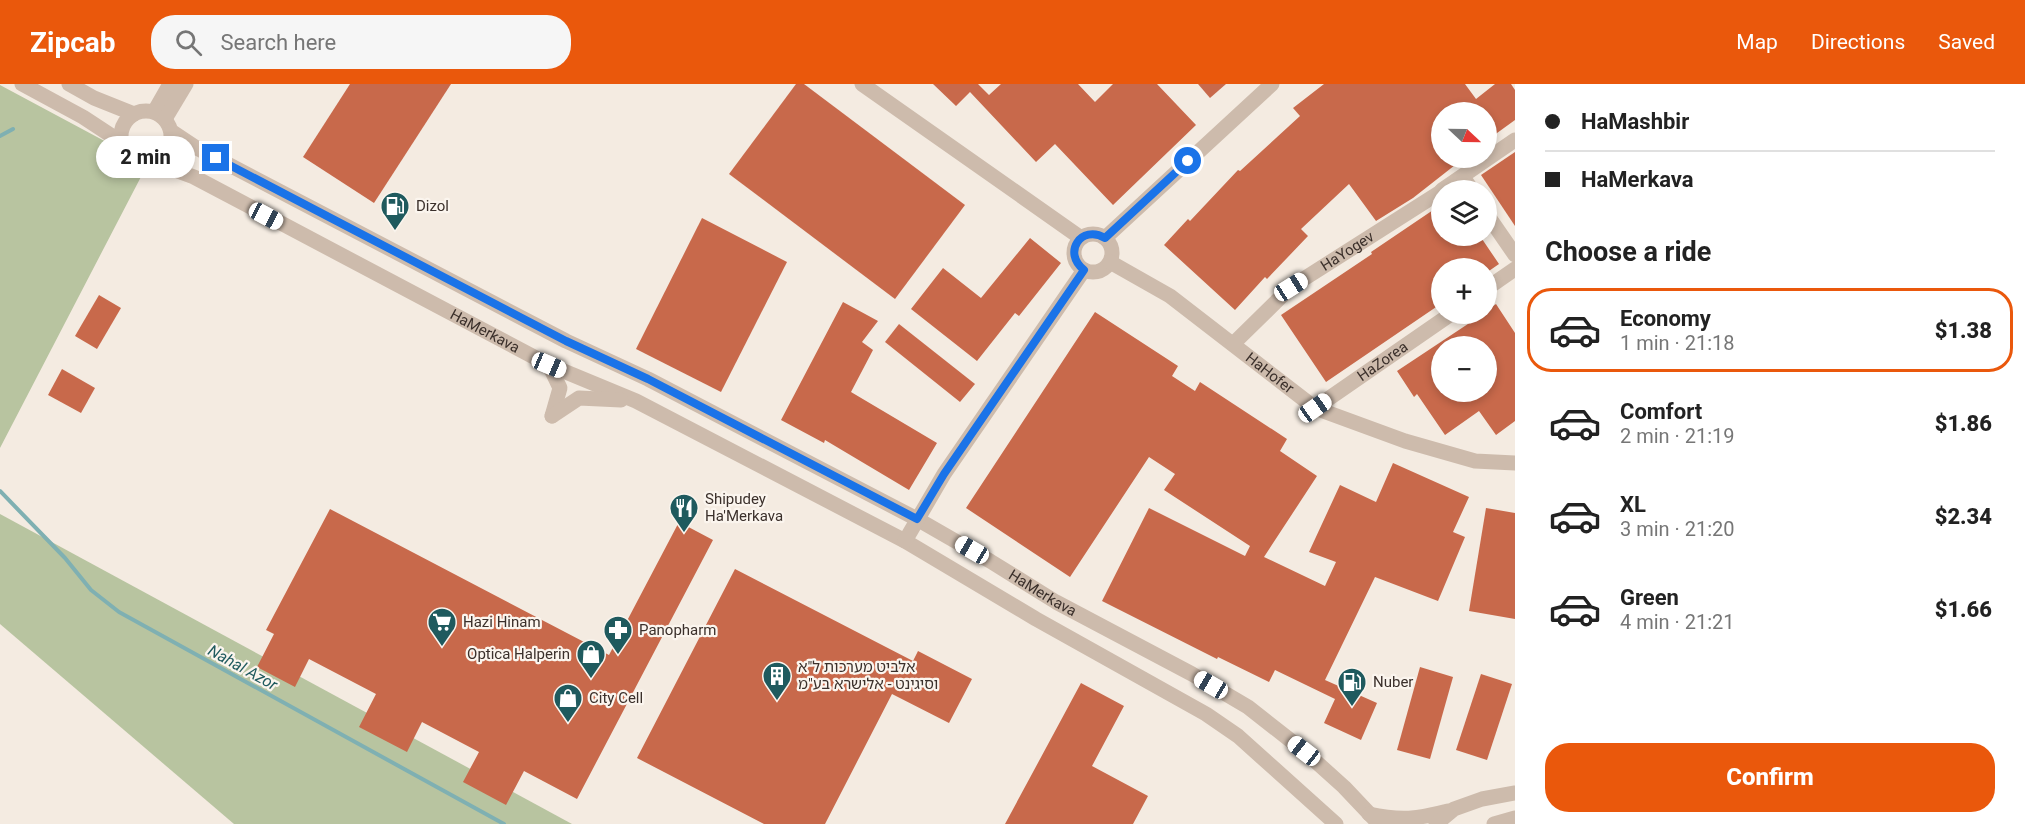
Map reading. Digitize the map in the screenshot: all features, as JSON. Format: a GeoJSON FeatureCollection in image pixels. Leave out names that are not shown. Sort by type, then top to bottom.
{"type":"FeatureCollection","features":[{"type":"Feature","properties":{"kind":"street"},"geometry":{"type":"LineString","coordinates":[[22,84],[83,117],[121,142]]}},
{"type":"Feature","properties":{"kind":"street"},"geometry":{"type":"LineString","coordinates":[[69,84],[94,98],[134,114]]}},
{"type":"Feature","properties":{"kind":"street"},"geometry":{"type":"LineString","coordinates":[[163,121],[144,111],[134,114],[123,126],[121,142],[125,151],[132,158],[151,161],[160,157],[167,150],[171,141],[163,121],[170,84]]}},
{"type":"Feature","properties":{"kind":"street"},"geometry":{"type":"LineString","coordinates":[[163,121],[186,84]]}},
{"type":"Feature","properties":{"kind":"street"},"geometry":{"type":"LineString","coordinates":[[862,84],[1081,238]]}},
{"type":"Feature","properties":{"kind":"street"},"geometry":{"type":"LineString","coordinates":[[1105,238],[1272,84]]}},
{"type":"Feature","properties":{"kind":"street","name":"HaMerkava"},"geometry":{"type":"LineString","coordinates":[[163,121],[195,147],[566,341],[648,379],[917,519],[1056,602],[1192,674],[1248,707],[1304,751],[1344,787],[1374,819]]}},
{"type":"Feature","properties":{"kind":"street","name":"HaYogev"},"geometry":{"type":"LineString","coordinates":[[1458,180],[1515,140]]}},
{"type":"Feature","properties":{"kind":"street","name":"HaMerkava"},"geometry":{"type":"LineString","coordinates":[[151,161],[194,177],[549,365],[636,401],[905,542],[1036,619],[1206,714],[1238,736],[1336,824]]}},
{"type":"Feature","properties":{"kind":"street","name":"HaYogev"},"geometry":{"type":"LineString","coordinates":[[1233,344],[1291,287],[1431,198]]}},
{"type":"Feature","properties":{"kind":"street"},"geometry":{"type":"LineString","coordinates":[[1497,229],[1515,255]]}},
{"type":"Feature","properties":{"kind":"street"},"geometry":{"type":"LineString","coordinates":[[1093,234],[1105,238],[1112,249],[1110,262],[1101,271],[1084,270],[1074,255],[1076,244],[1081,238],[1093,234]]}},
{"type":"Feature","properties":{"kind":"street","name":"HaHofer"},"geometry":{"type":"LineString","coordinates":[[1110,262],[1170,296],[1315,408],[1404,441],[1445,453],[1475,461],[1515,464]]}},
{"type":"Feature","properties":{"kind":"street"},"geometry":{"type":"LineString","coordinates":[[1497,281],[1515,269]]}},
{"type":"Feature","properties":{"kind":"street"},"geometry":{"type":"LineString","coordinates":[[905,542],[944,474],[1084,270]]}},
{"type":"Feature","properties":{"kind":"street","name":"HaZorea"},"geometry":{"type":"LineString","coordinates":[[1315,408],[1437,324]]}},
{"type":"Feature","properties":{"kind":"street"},"geometry":{"type":"LineString","coordinates":[[549,365],[560,388],[552,416],[579,398],[636,401]]}},
{"type":"Feature","properties":{"kind":"street"},"geometry":{"type":"LineString","coordinates":[[1374,819],[1420,818],[1515,793]]}},
{"type":"Feature","properties":{"kind":"street"},"geometry":{"type":"LineString","coordinates":[[1436,824],[1454,809]]}},
{"type":"Feature","properties":{"kind":"street"},"geometry":{"type":"LineString","coordinates":[[1494,824],[1515,818]]}},
{"type":"Feature","properties":{"kind":"green space"},"geometry":{"type":"Polygon","coordinates":[[[0,85],[112,145],[126,161],[144,171],[0,448],[0,85]]]}},
{"type":"Feature","properties":{"kind":"green space"},"geometry":{"type":"Polygon","coordinates":[[[0,514],[572,824],[234,824],[0,624],[0,514]]]}},
{"type":"Feature","properties":{"kind":"building"},"geometry":{"type":"Polygon","coordinates":[[[350,84],[451,84],[374,203],[303,157],[350,84]]]}},
{"type":"Feature","properties":{"kind":"building"},"geometry":{"type":"Polygon","coordinates":[[[796,84],[804,84],[965,205],[895,299],[729,174],[796,84]]]}},
{"type":"Feature","properties":{"kind":"building"},"geometry":{"type":"Polygon","coordinates":[[[933,84],[978,84],[989,95],[1001,84],[1078,84],[1095,102],[1113,84],[1157,84],[1196,125],[1113,205],[1055,144],[1036,162],[970,92],[956,106],[933,84]]]}},
{"type":"Feature","properties":{"kind":"building"},"geometry":{"type":"Polygon","coordinates":[[[1198,84],[1226,84],[1210,98],[1198,84]]]}},
{"type":"Feature","properties":{"kind":"building"},"geometry":{"type":"Polygon","coordinates":[[[1324,84],[1465,84],[1476,99],[1495,84],[1511,84],[1515,90],[1515,120],[1497,133],[1497,102],[1431,102],[1431,168],[1451,168],[1436,180],[1431,180],[1431,184],[1413,198],[1376,221],[1349,184],[1301,229],[1308,236],[1267,279],[1265,277],[1235,310],[1164,245],[1238,170],[1240,171],[1300,116],[1293,108],[1324,84]]]}},
{"type":"Feature","properties":{"kind":"building"},"geometry":{"type":"Polygon","coordinates":[[[1515,152],[1515,226],[1497,199],[1497,180],[1484,180],[1481,175],[1491,168],[1497,168],[1497,164],[1515,152]]]}},
{"type":"Feature","properties":{"kind":"building"},"geometry":{"type":"Polygon","coordinates":[[[1431,211],[1431,246],[1487,246],[1495,258],[1431,258],[1431,310],[1326,382],[1281,315],[1372,254],[1371,252],[1431,211]]]}},
{"type":"Feature","properties":{"kind":"building"},"geometry":{"type":"Polygon","coordinates":[[[702,218],[787,262],[721,392],[636,349],[702,218]]]}},
{"type":"Feature","properties":{"kind":"building"},"geometry":{"type":"Polygon","coordinates":[[[1030,238],[1061,263],[1019,316],[1015,313],[977,361],[911,309],[943,268],[981,298],[1030,238]]]}},
{"type":"Feature","properties":{"kind":"building"},"geometry":{"type":"Polygon","coordinates":[[[99,295],[121,308],[97,349],[75,336],[99,295]]]}},
{"type":"Feature","properties":{"kind":"building"},"geometry":{"type":"Polygon","coordinates":[[[843,302],[878,321],[862,342],[873,350],[851,392],[937,443],[909,490],[825,440],[824,443],[781,420],[843,302]]]}},
{"type":"Feature","properties":{"kind":"building"},"geometry":{"type":"Polygon","coordinates":[[[1497,306],[1515,333],[1515,421],[1496,435],[1479,411],[1445,435],[1417,394],[1414,397],[1397,371],[1431,348],[1431,402],[1497,402],[1497,336],[1450,336],[1468,324],[1497,324],[1497,306]]]}},
{"type":"Feature","properties":{"kind":"building"},"geometry":{"type":"Polygon","coordinates":[[[1095,312],[1178,366],[1172,376],[1195,391],[1200,382],[1287,439],[1280,451],[1317,476],[1264,557],[1325,586],[1336,562],[1309,552],[1340,485],[1376,502],[1393,463],[1469,497],[1453,532],[1465,537],[1438,601],[1375,577],[1325,680],[1377,703],[1361,740],[1324,723],[1335,699],[1275,670],[1269,682],[1218,657],[1217,659],[1102,601],[1149,508],[1245,556],[1250,546],[1164,490],[1175,474],[1149,457],[1070,577],[966,508],[1095,312]]]}},
{"type":"Feature","properties":{"kind":"building"},"geometry":{"type":"Polygon","coordinates":[[[899,324],[975,384],[960,402],[885,342],[899,324]]]}},
{"type":"Feature","properties":{"kind":"building"},"geometry":{"type":"Polygon","coordinates":[[[62,369],[95,388],[81,413],[48,395],[62,369]]]}},
{"type":"Feature","properties":{"kind":"building"},"geometry":{"type":"Polygon","coordinates":[[[1486,508],[1515,513],[1515,619],[1469,611],[1486,508]]]}},
{"type":"Feature","properties":{"kind":"building"},"geometry":{"type":"Polygon","coordinates":[[[330,509],[609,655],[679,522],[713,540],[577,799],[524,771],[506,805],[463,782],[479,752],[422,722],[407,752],[359,727],[376,694],[309,659],[295,687],[257,667],[274,634],[266,630],[330,509]]]}},
{"type":"Feature","properties":{"kind":"building","name":"אלביט מערכות ל\"א וסיגינט - אלישרא בע\"מ"},"geometry":{"type":"Polygon","coordinates":[[[735,569],[913,661],[918,651],[972,679],[949,723],[892,694],[825,824],[764,824],[637,758],[735,569]]]}},
{"type":"Feature","properties":{"kind":"building"},"geometry":{"type":"Polygon","coordinates":[[[1420,667],[1453,677],[1430,759],[1397,750],[1420,667]]]}},
{"type":"Feature","properties":{"kind":"building"},"geometry":{"type":"Polygon","coordinates":[[[1481,674],[1512,684],[1487,760],[1456,750],[1481,674]]]}},
{"type":"Feature","properties":{"kind":"building"},"geometry":{"type":"Polygon","coordinates":[[[1081,683],[1124,706],[1092,766],[1148,796],[1133,824],[1005,824],[1081,683]]]}},
{"type":"Feature","properties":{"kind":"waterway"},"geometry":{"type":"LineString","coordinates":[[0,136],[13,129]]}},
{"type":"Feature","properties":{"kind":"waterway","name":"Nahal Azor"},"geometry":{"type":"LineString","coordinates":[[0,491],[65,558],[91,590],[119,612],[504,824]]}},
{"type":"Feature","properties":{"kind":"place","name":"Dizol"},"geometry":{"type":"Point","coordinates":[395,232]}},
{"type":"Feature","properties":{"kind":"place","name":"Shipudey Ha'Merkava"},"geometry":{"type":"Point","coordinates":[684,534]}},
{"type":"Feature","properties":{"kind":"place","name":"Hazi Hinam"},"geometry":{"type":"Point","coordinates":[442,648]}},
{"type":"Feature","properties":{"kind":"place","name":"Panopharm"},"geometry":{"type":"Point","coordinates":[618,656]}},
{"type":"Feature","properties":{"kind":"place","name":"Optica Halperin"},"geometry":{"type":"Point","coordinates":[591,680]}},
{"type":"Feature","properties":{"kind":"place","name":"אלביט מערכות ל\"א וסיגינט - אלישרא בע\"מ"},"geometry":{"type":"Point","coordinates":[777,702]}},
{"type":"Feature","properties":{"kind":"place","name":"Nuber"},"geometry":{"type":"Point","coordinates":[1352,708]}},
{"type":"Feature","properties":{"kind":"place","name":"City Cell"},"geometry":{"type":"Point","coordinates":[568,724]}},
{"type":"Feature","properties":{"kind":"route"},"geometry":{"type":"LineString","coordinates":[[216,158],[566,341],[648,379],[917,519],[944,474],[1084,270],[1079,266],[1074,255],[1076,244],[1086,235],[1100,235],[1105,238],[1188,161]]}}]}
